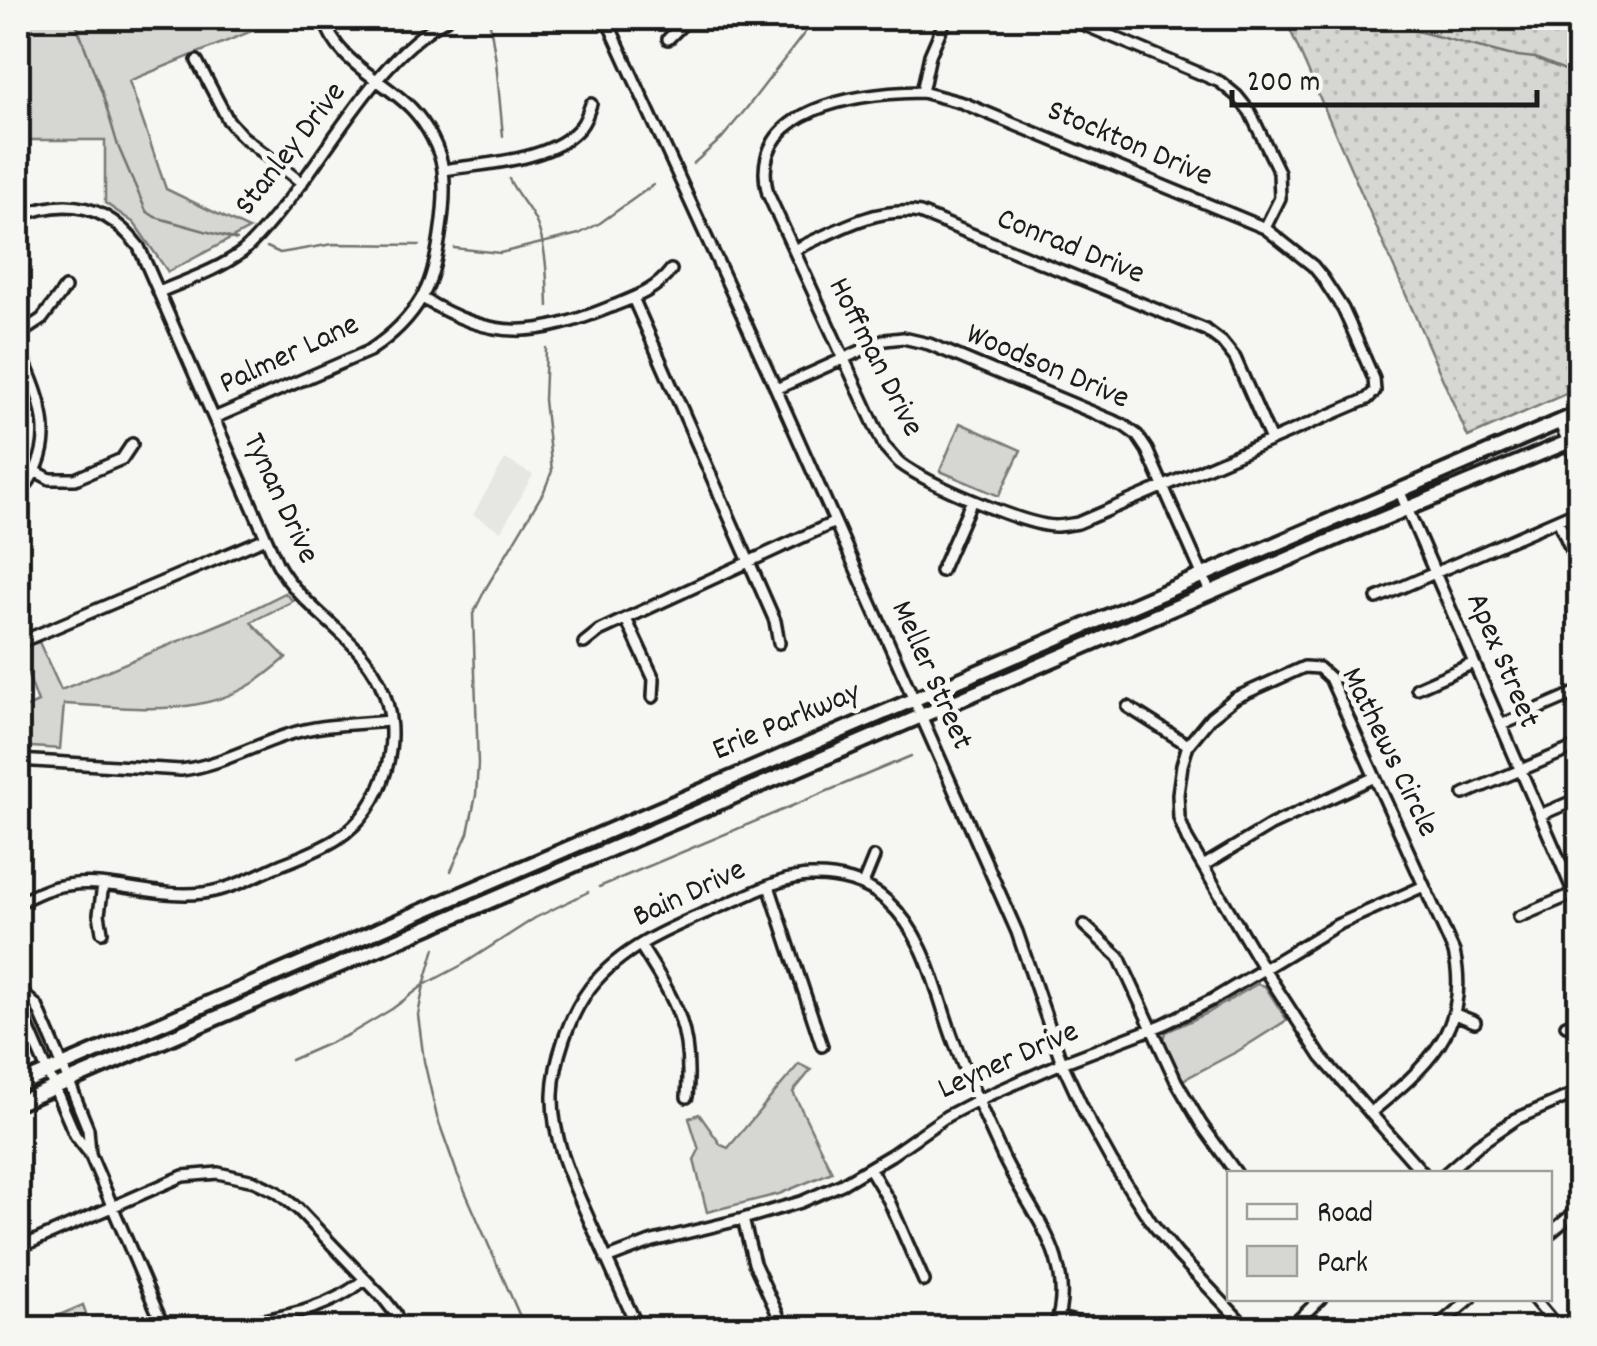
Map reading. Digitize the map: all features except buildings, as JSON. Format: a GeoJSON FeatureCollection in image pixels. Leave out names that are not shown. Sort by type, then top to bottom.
{"type":"FeatureCollection","features":[{"type":"Feature","properties":{"kind":"main road","name":"Erie Parkway"},"geometry":{"type":"LineString","coordinates":[[18,1084],[1580,413]]}},
{"type":"Feature","properties":{"kind":"main road","name":"Erie Parkway"},"geometry":{"type":"LineString","coordinates":[[18,1104],[1573,440]]}},
{"type":"Feature","properties":{"kind":"street","name":"Palmer Lane"},"geometry":{"type":"LineString","coordinates":[[214,418],[369,351],[396,330],[430,283],[444,187],[443,170],[429,132],[413,110],[343,54],[324,18]]}},
{"type":"Feature","properties":{"kind":"street","name":"Stanley Drive"},"geometry":{"type":"LineString","coordinates":[[159,292],[224,263],[264,231],[408,44],[448,18]]}},
{"type":"Feature","properties":{"kind":"street","name":"Meller Street"},"geometry":{"type":"LineString","coordinates":[[606,18],[1017,932],[1062,1064],[1086,1115],[1152,1222],[1247,1328]]}},
{"type":"Feature","properties":{"kind":"street"},"geometry":{"type":"LineString","coordinates":[[668,39],[689,18]]}},
{"type":"Feature","properties":{"kind":"street"},"geometry":{"type":"LineString","coordinates":[[922,92],[930,54],[946,18]]}},
{"type":"Feature","properties":{"kind":"street"},"geometry":{"type":"LineString","coordinates":[[1068,18],[1220,82],[1237,96],[1258,125],[1281,185],[1280,198],[1265,228]]}},
{"type":"Feature","properties":{"kind":"street"},"geometry":{"type":"LineString","coordinates":[[198,61],[228,120],[242,136],[302,183]]}},
{"type":"Feature","properties":{"kind":"street","name":"Stockton Drive"},"geometry":{"type":"LineString","coordinates":[[782,131],[805,115],[854,97],[922,92],[963,103],[1265,228],[1313,266],[1330,289],[1354,332],[1374,379],[1374,391]]}},
{"type":"Feature","properties":{"kind":"street"},"geometry":{"type":"LineString","coordinates":[[443,170],[532,155],[551,148],[567,140],[583,124],[591,104]]}},
{"type":"Feature","properties":{"kind":"street","name":"Hoffman Drive"},"geometry":{"type":"LineString","coordinates":[[782,131],[770,144],[765,160],[766,182],[884,446],[916,474],[972,500],[1034,523],[1078,523],[1367,399],[1374,391]]}},
{"type":"Feature","properties":{"kind":"street","name":"Tynan Drive"},"geometry":{"type":"LineString","coordinates":[[18,217],[54,206],[96,211],[115,221],[139,247],[284,576],[367,662],[379,680],[386,697],[391,742],[379,790],[360,818],[336,840],[226,889],[172,894],[104,885],[65,885],[18,903]]}},
{"type":"Feature","properties":{"kind":"street","name":"Conrad Drive"},"geometry":{"type":"LineString","coordinates":[[794,250],[873,215],[894,211],[920,214],[1206,330],[1235,358],[1271,440]]}},
{"type":"Feature","properties":{"kind":"street"},"geometry":{"type":"LineString","coordinates":[[422,298],[474,324],[528,330],[562,326],[633,298],[660,285],[671,270]]}},
{"type":"Feature","properties":{"kind":"street"},"geometry":{"type":"LineString","coordinates":[[18,335],[42,319],[65,288]]}},
{"type":"Feature","properties":{"kind":"street"},"geometry":{"type":"LineString","coordinates":[[633,298],[775,622],[778,643]]}},
{"type":"Feature","properties":{"kind":"street","name":"Woodson Drive"},"geometry":{"type":"LineString","coordinates":[[776,389],[884,340],[903,338],[930,344],[1122,425],[1147,450],[1210,592]]}},
{"type":"Feature","properties":{"kind":"street"},"geometry":{"type":"LineString","coordinates":[[18,347],[44,416],[45,432],[35,471],[18,495]]}},
{"type":"Feature","properties":{"kind":"street"},"geometry":{"type":"LineString","coordinates":[[1558,422],[1573,440],[1580,468]]}},
{"type":"Feature","properties":{"kind":"street"},"geometry":{"type":"LineString","coordinates":[[35,471],[50,479],[75,479],[122,459],[132,444]]}},
{"type":"Feature","properties":{"kind":"street","name":"Apex Street"},"geometry":{"type":"LineString","coordinates":[[1399,490],[1540,816],[1577,892],[1580,907]]}},
{"type":"Feature","properties":{"kind":"street"},"geometry":{"type":"LineString","coordinates":[[940,571],[972,500]]}},
{"type":"Feature","properties":{"kind":"street"},"geometry":{"type":"LineString","coordinates":[[1376,598],[1580,510]]}},
{"type":"Feature","properties":{"kind":"street"},"geometry":{"type":"LineString","coordinates":[[1558,520],[1580,570]]}},
{"type":"Feature","properties":{"kind":"street"},"geometry":{"type":"LineString","coordinates":[[584,643],[600,631],[835,522]]}},
{"type":"Feature","properties":{"kind":"street"},"geometry":{"type":"LineString","coordinates":[[18,643],[266,538]]}},
{"type":"Feature","properties":{"kind":"street"},"geometry":{"type":"LineString","coordinates":[[626,620],[654,679],[652,697]]}},
{"type":"Feature","properties":{"kind":"street"},"geometry":{"type":"LineString","coordinates":[[1417,688],[1474,663]]}},
{"type":"Feature","properties":{"kind":"street","name":"Mathews Circle"},"geometry":{"type":"LineString","coordinates":[[1188,745],[1211,717],[1235,698],[1304,667],[1319,668],[1330,678],[1454,952],[1458,970],[1458,993],[1450,1029],[1429,1061],[1370,1113]]}},
{"type":"Feature","properties":{"kind":"street"},"geometry":{"type":"LineString","coordinates":[[1501,725],[1580,692]]}},
{"type":"Feature","properties":{"kind":"street"},"geometry":{"type":"LineString","coordinates":[[1128,707],[1188,745],[1178,794],[1179,818],[1186,840],[1322,1057],[1421,1171]]}},
{"type":"Feature","properties":{"kind":"street"},"geometry":{"type":"LineString","coordinates":[[18,760],[181,770],[205,767],[312,728],[390,721]]}},
{"type":"Feature","properties":{"kind":"street"},"geometry":{"type":"LineString","coordinates":[[1464,794],[1580,745]]}},
{"type":"Feature","properties":{"kind":"street"},"geometry":{"type":"LineString","coordinates":[[1204,866],[1271,824],[1375,777]]}},
{"type":"Feature","properties":{"kind":"street"},"geometry":{"type":"LineString","coordinates":[[1540,816],[1580,798]]}},
{"type":"Feature","properties":{"kind":"street"},"geometry":{"type":"LineString","coordinates":[[874,857],[864,884],[886,899],[918,939],[952,1035],[1010,1174],[1057,1256],[1062,1280],[1057,1323],[1102,1328]]}},
{"type":"Feature","properties":{"kind":"street","name":"Bain Drive"},"geometry":{"type":"LineString","coordinates":[[638,1328],[563,1159],[556,1129],[553,1093],[560,1053],[583,998],[611,966],[640,945],[769,886],[809,876],[864,884]]}},
{"type":"Feature","properties":{"kind":"street"},"geometry":{"type":"LineString","coordinates":[[102,932],[99,914],[104,885]]}},
{"type":"Feature","properties":{"kind":"street"},"geometry":{"type":"LineString","coordinates":[[769,886],[822,1046]]}},
{"type":"Feature","properties":{"kind":"street","name":"Leyner Drive"},"geometry":{"type":"LineString","coordinates":[[606,1259],[653,1241],[801,1202],[842,1184],[978,1100],[1152,1029],[1212,1000],[1337,925],[1424,886]]}},
{"type":"Feature","properties":{"kind":"street"},"geometry":{"type":"LineString","coordinates":[[1520,917],[1577,892]]}},
{"type":"Feature","properties":{"kind":"street"},"geometry":{"type":"LineString","coordinates":[[1084,925],[1119,957],[1176,1081],[1235,1171]]}},
{"type":"Feature","properties":{"kind":"street"},"geometry":{"type":"LineString","coordinates":[[640,945],[680,1012],[688,1046],[687,1097]]}},
{"type":"Feature","properties":{"kind":"street"},"geometry":{"type":"LineString","coordinates":[[20,988],[37,1006],[62,1065],[62,1084]]}},
{"type":"Feature","properties":{"kind":"street"},"geometry":{"type":"LineString","coordinates":[[20,988],[22,1013],[48,1071],[62,1084],[88,1129],[90,1154],[164,1328]]}},
{"type":"Feature","properties":{"kind":"street"},"geometry":{"type":"LineString","coordinates":[[1455,1014],[1474,1022]]}},
{"type":"Feature","properties":{"kind":"street"},"geometry":{"type":"LineString","coordinates":[[1566,1025],[1580,1020]]}},
{"type":"Feature","properties":{"kind":"street"},"geometry":{"type":"LineString","coordinates":[[1448,1171],[1516,1119],[1580,1091]]}},
{"type":"Feature","properties":{"kind":"street"},"geometry":{"type":"LineString","coordinates":[[870,1169],[889,1201],[924,1281]]}},
{"type":"Feature","properties":{"kind":"street"},"geometry":{"type":"LineString","coordinates":[[18,1248],[183,1176],[218,1172],[254,1181],[298,1208],[366,1279],[395,1314],[401,1328]]}},
{"type":"Feature","properties":{"kind":"street"},"geometry":{"type":"LineString","coordinates":[[1552,1230],[1580,1208]]}},
{"type":"Feature","properties":{"kind":"street"},"geometry":{"type":"LineString","coordinates":[[743,1219],[754,1263],[784,1328]]}},
{"type":"Feature","properties":{"kind":"street"},"geometry":{"type":"LineString","coordinates":[[222,1328],[311,1309],[331,1302],[366,1279]]}},
{"type":"Feature","properties":{"kind":"street"},"geometry":{"type":"LineString","coordinates":[[1290,1328],[1317,1301]]}},
{"type":"Feature","properties":{"kind":"street"},"geometry":{"type":"LineString","coordinates":[[1436,1328],[1468,1301]]}},
{"type":"Feature","properties":{"kind":"street"},"geometry":{"type":"LineString","coordinates":[[1536,1301],[1558,1328]]}},
{"type":"Feature","properties":{"kind":"shaded area"},"geometry":{"type":"Polygon","coordinates":[[[505,459],[533,475],[501,531],[473,515],[505,459]]]}},
{"type":"Feature","properties":{"kind":"green space"},"geometry":{"type":"Polygon","coordinates":[[[18,18],[263,18],[252,31],[129,81],[166,189],[249,229],[168,272],[134,223],[105,203],[105,140],[18,142],[18,18]]]}},
{"type":"Feature","properties":{"kind":"green space"},"geometry":{"type":"Polygon","coordinates":[[[1285,18],[1579,18],[1579,388],[1468,437],[1285,18]]]}},
{"type":"Feature","properties":{"kind":"green space"},"geometry":{"type":"Polygon","coordinates":[[[960,423],[1021,450],[999,496],[940,471],[960,423]]]}},
{"type":"Feature","properties":{"kind":"green space"},"geometry":{"type":"Polygon","coordinates":[[[285,593],[293,601],[251,622],[286,658],[255,682],[233,694],[186,706],[64,704],[60,749],[18,746],[18,711],[38,702],[18,648],[39,642],[61,690],[285,593]]]}},
{"type":"Feature","properties":{"kind":"green space"},"geometry":{"type":"Polygon","coordinates":[[[1257,984],[1265,986],[1287,1020],[1183,1080],[1164,1041],[1166,1032],[1257,984]]]}},
{"type":"Feature","properties":{"kind":"green space"},"geometry":{"type":"Polygon","coordinates":[[[799,1064],[811,1070],[793,1092],[832,1172],[779,1194],[707,1212],[694,1160],[699,1150],[689,1118],[699,1114],[721,1145],[728,1148],[799,1064]]]}},
{"type":"Feature","properties":{"kind":"green space"},"geometry":{"type":"Polygon","coordinates":[[[83,1305],[91,1328],[29,1328],[83,1305]]]}},
{"type":"Feature","properties":{"kind":"waterway"},"geometry":{"type":"LineString","coordinates":[[74,18],[118,146],[146,211],[237,240]]}},
{"type":"Feature","properties":{"kind":"waterway"},"geometry":{"type":"LineString","coordinates":[[489,18],[503,136]]}},
{"type":"Feature","properties":{"kind":"waterway"},"geometry":{"type":"LineString","coordinates":[[693,164],[722,138],[816,18]]}},
{"type":"Feature","properties":{"kind":"waterway"},"geometry":{"type":"LineString","coordinates":[[1367,18],[1509,55],[1535,58],[1580,74]]}},
{"type":"Feature","properties":{"kind":"waterway"},"geometry":{"type":"LineString","coordinates":[[509,179],[541,236],[548,306]]}},
{"type":"Feature","properties":{"kind":"waterway"},"geometry":{"type":"LineString","coordinates":[[454,248],[500,253],[579,234],[653,185]]}},
{"type":"Feature","properties":{"kind":"waterway"},"geometry":{"type":"LineString","coordinates":[[267,247],[280,253],[333,244],[420,245]]}},
{"type":"Feature","properties":{"kind":"waterway"},"geometry":{"type":"LineString","coordinates":[[451,871],[468,833],[476,795],[473,614],[552,471],[544,400],[546,348]]}},
{"type":"Feature","properties":{"kind":"waterway"},"geometry":{"type":"LineString","coordinates":[[599,887],[911,756]]}},
{"type":"Feature","properties":{"kind":"waterway"},"geometry":{"type":"LineString","coordinates":[[525,1328],[457,1173],[437,1117],[418,1015],[424,985],[535,918],[588,892]]}},
{"type":"Feature","properties":{"kind":"waterway"},"geometry":{"type":"LineString","coordinates":[[291,1060],[350,1034],[424,985],[435,948]]}}]}
